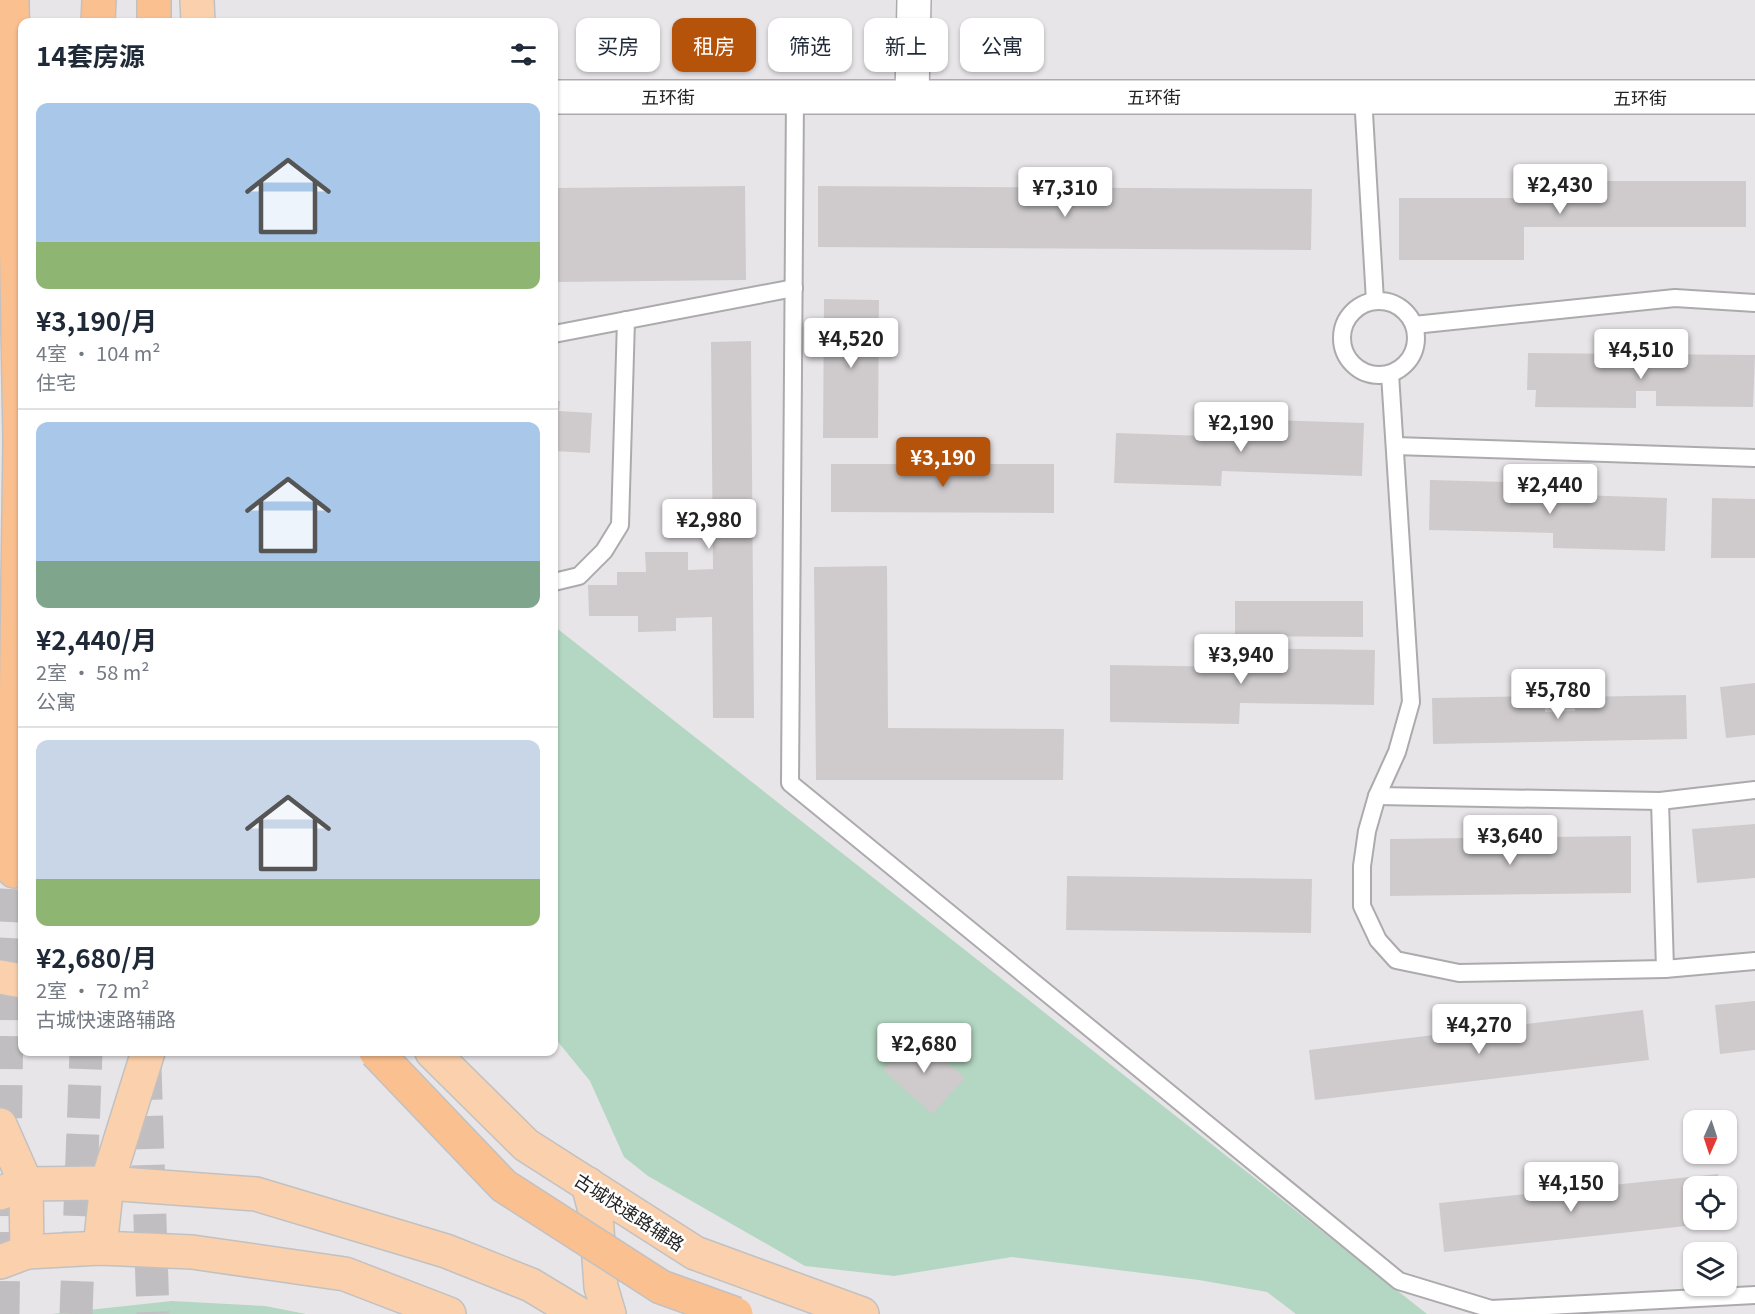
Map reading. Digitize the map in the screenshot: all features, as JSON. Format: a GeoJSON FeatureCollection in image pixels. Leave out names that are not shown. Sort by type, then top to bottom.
{"type":"FeatureCollection","features":[{"type":"Feature","properties":{"kind":"highway"},"geometry":{"type":"LineString","coordinates":[[12,0],[18,330]]}},
{"type":"Feature","properties":{"kind":"highway"},"geometry":{"type":"LineString","coordinates":[[98,18],[99,0]]}},
{"type":"Feature","properties":{"kind":"highway"},"geometry":{"type":"LineString","coordinates":[[154,0],[154,18]]}},
{"type":"Feature","properties":{"kind":"highway"},"geometry":{"type":"LineString","coordinates":[[0,518],[18,448]]}},
{"type":"Feature","properties":{"kind":"highway"},"geometry":{"type":"LineString","coordinates":[[14,871],[18,584]]}},
{"type":"Feature","properties":{"kind":"highway"},"geometry":{"type":"LineString","coordinates":[[380,1056],[504,1185],[661,1287],[736,1314]]}},
{"type":"Feature","properties":{"kind":"main road"},"geometry":{"type":"LineString","coordinates":[[197,0],[198,18]]}},
{"type":"Feature","properties":{"kind":"main road"},"geometry":{"type":"LineString","coordinates":[[0,977],[18,980]]}},
{"type":"Feature","properties":{"kind":"main road"},"geometry":{"type":"LineString","coordinates":[[100,1248],[107,1183],[147,1056]]}},
{"type":"Feature","properties":{"kind":"main road","name":"古城快速路辅路"},"geometry":{"type":"LineString","coordinates":[[436,1056],[526,1145],[695,1253],[862,1314]]}},
{"type":"Feature","properties":{"kind":"main road"},"geometry":{"type":"LineString","coordinates":[[0,1125],[13,1188],[13,1257],[100,1248],[192,1252],[345,1275],[448,1314]]}},
{"type":"Feature","properties":{"kind":"main road"},"geometry":{"type":"LineString","coordinates":[[13,1188],[107,1183],[256,1194],[446,1251],[531,1285],[579,1314]]}},
{"type":"Feature","properties":{"kind":"main road"},"geometry":{"type":"LineString","coordinates":[[588,1184],[596,1215],[601,1287],[609,1314]]}},
{"type":"Feature","properties":{"kind":"street"},"geometry":{"type":"LineString","coordinates":[[912,96],[914,0]]}},
{"type":"Feature","properties":{"kind":"street","name":"五环街"},"geometry":{"type":"LineString","coordinates":[[558,97],[1755,97]]}},
{"type":"Feature","properties":{"kind":"lane"},"geometry":{"type":"LineString","coordinates":[[795,96],[790,783],[1399,1281],[1491,1310],[1755,1295]]}},
{"type":"Feature","properties":{"kind":"lane"},"geometry":{"type":"LineString","coordinates":[[1363,96],[1375,301]]}},
{"type":"Feature","properties":{"kind":"lane"},"geometry":{"type":"LineString","coordinates":[[558,333],[794,288]]}},
{"type":"Feature","properties":{"kind":"lane"},"geometry":{"type":"LineString","coordinates":[[1414,325],[1675,298],[1755,303]]}},
{"type":"Feature","properties":{"kind":"lane"},"geometry":{"type":"LineString","coordinates":[[1375,301],[1399,306],[1414,325],[1415,349],[1410,360],[1390,374],[1365,373],[1347,357],[1342,346],[1342,334],[1352,312],[1375,301]]}},
{"type":"Feature","properties":{"kind":"lane"},"geometry":{"type":"LineString","coordinates":[[558,581],[579,576],[604,551],[620,525],[626,320]]}},
{"type":"Feature","properties":{"kind":"lane"},"geometry":{"type":"LineString","coordinates":[[1390,374],[1411,702],[1396,752],[1377,796],[1364,854],[1362,906],[1378,940],[1396,960],[1459,973],[1665,969],[1755,961]]}},
{"type":"Feature","properties":{"kind":"lane"},"geometry":{"type":"LineString","coordinates":[[1395,446],[1755,458]]}},
{"type":"Feature","properties":{"kind":"lane"},"geometry":{"type":"LineString","coordinates":[[1377,796],[1660,801],[1755,790]]}},
{"type":"Feature","properties":{"kind":"lane"},"geometry":{"type":"LineString","coordinates":[[1660,801],[1665,969]]}},
{"type":"Feature","properties":{"kind":"green space"},"geometry":{"type":"Polygon","coordinates":[[[558,629],[1427,1314],[1296,1314],[1267,1292],[1199,1280],[1012,1257],[894,1276],[805,1266],[648,1176],[624,1157],[590,1081],[558,1042],[558,629]]]}},
{"type":"Feature","properties":{"kind":"green space"},"geometry":{"type":"Polygon","coordinates":[[[172,1301],[265,1306],[306,1314],[51,1314],[172,1301]]]}},
{"type":"Feature","properties":{"kind":"building"},"geometry":{"type":"Polygon","coordinates":[[[1523,181],[1746,181],[1746,227],[1524,227],[1524,260],[1399,260],[1399,198],[1523,198],[1523,181]]]}},
{"type":"Feature","properties":{"kind":"building"},"geometry":{"type":"Polygon","coordinates":[[[745,186],[746,280],[558,282],[558,188],[745,186]]]}},
{"type":"Feature","properties":{"kind":"building"},"geometry":{"type":"Polygon","coordinates":[[[818,186],[1312,189],[1311,250],[818,247],[818,186]]]}},
{"type":"Feature","properties":{"kind":"building"},"geometry":{"type":"Polygon","coordinates":[[[824,299],[879,300],[878,438],[823,438],[824,299]]]}},
{"type":"Feature","properties":{"kind":"building"},"geometry":{"type":"Polygon","coordinates":[[[751,341],[754,718],[713,718],[712,617],[676,618],[676,631],[638,632],[638,616],[589,616],[588,585],[617,585],[617,572],[646,572],[645,552],[688,552],[688,570],[713,569],[711,342],[751,341]]]}},
{"type":"Feature","properties":{"kind":"building"},"geometry":{"type":"Polygon","coordinates":[[[1528,353],[1755,355],[1753,407],[1656,406],[1656,391],[1636,391],[1636,408],[1535,407],[1536,390],[1527,390],[1528,353]]]}},
{"type":"Feature","properties":{"kind":"building"},"geometry":{"type":"Polygon","coordinates":[[[558,401],[560,401],[559,411],[592,413],[590,453],[558,451],[558,401]]]}},
{"type":"Feature","properties":{"kind":"building"},"geometry":{"type":"Polygon","coordinates":[[[1237,419],[1364,423],[1362,476],[1222,471],[1221,486],[1114,483],[1116,433],[1236,437],[1237,419]]]}},
{"type":"Feature","properties":{"kind":"building"},"geometry":{"type":"Polygon","coordinates":[[[831,464],[1054,464],[1054,513],[831,512],[831,464]]]}},
{"type":"Feature","properties":{"kind":"building"},"geometry":{"type":"Polygon","coordinates":[[[1430,480],[1551,483],[1551,494],[1667,498],[1665,551],[1553,548],[1553,533],[1429,530],[1430,480]]]}},
{"type":"Feature","properties":{"kind":"building"},"geometry":{"type":"Polygon","coordinates":[[[1712,498],[1755,499],[1755,558],[1711,558],[1712,498]]]}},
{"type":"Feature","properties":{"kind":"building"},"geometry":{"type":"Polygon","coordinates":[[[887,566],[888,728],[1064,729],[1063,780],[816,780],[814,567],[887,566]]]}},
{"type":"Feature","properties":{"kind":"building"},"geometry":{"type":"Polygon","coordinates":[[[1235,601],[1363,601],[1363,637],[1235,636],[1235,601]]]}},
{"type":"Feature","properties":{"kind":"building"},"geometry":{"type":"Polygon","coordinates":[[[1239,648],[1375,650],[1374,705],[1240,703],[1239,724],[1110,722],[1110,665],[1239,667],[1239,648]]]}},
{"type":"Feature","properties":{"kind":"building"},"geometry":{"type":"Polygon","coordinates":[[[1755,683],[1755,735],[1726,738],[1720,687],[1755,683]]]}},
{"type":"Feature","properties":{"kind":"building"},"geometry":{"type":"Polygon","coordinates":[[[1686,695],[1687,739],[1433,744],[1432,698],[1545,696],[1545,712],[1575,711],[1575,697],[1686,695]]]}},
{"type":"Feature","properties":{"kind":"building"},"geometry":{"type":"Polygon","coordinates":[[[1755,824],[1755,878],[1697,883],[1692,829],[1755,824]]]}},
{"type":"Feature","properties":{"kind":"building"},"geometry":{"type":"Polygon","coordinates":[[[1631,836],[1631,893],[1390,896],[1390,839],[1631,836]]]}},
{"type":"Feature","properties":{"kind":"building"},"geometry":{"type":"Polygon","coordinates":[[[1067,876],[1312,879],[1311,933],[1066,930],[1067,876]]]}},
{"type":"Feature","properties":{"kind":"building"},"geometry":{"type":"Polygon","coordinates":[[[1755,1001],[1755,1050],[1720,1054],[1715,1005],[1755,1001]]]}},
{"type":"Feature","properties":{"kind":"building"},"geometry":{"type":"Polygon","coordinates":[[[1643,1010],[1649,1060],[1315,1100],[1309,1050],[1643,1010]]]}},
{"type":"Feature","properties":{"kind":"building"},"geometry":{"type":"Polygon","coordinates":[[[916,1034],[965,1078],[932,1114],[883,1070],[916,1034]]]}},
{"type":"Feature","properties":{"kind":"building"},"geometry":{"type":"Polygon","coordinates":[[[1683,1178],[1683,1226],[1444,1252],[1439,1203],[1683,1178]]]}},
{"type":"Feature","properties":{"kind":"tunnel"},"geometry":{"type":"LineString","coordinates":[[3,1314],[7,1015],[14,871]]}},
{"type":"Feature","properties":{"kind":"tunnel"},"geometry":{"type":"LineString","coordinates":[[76,1314],[86,1056]]}},
{"type":"Feature","properties":{"kind":"tunnel"},"geometry":{"type":"LineString","coordinates":[[145,1067],[153,1314]]}}]}
